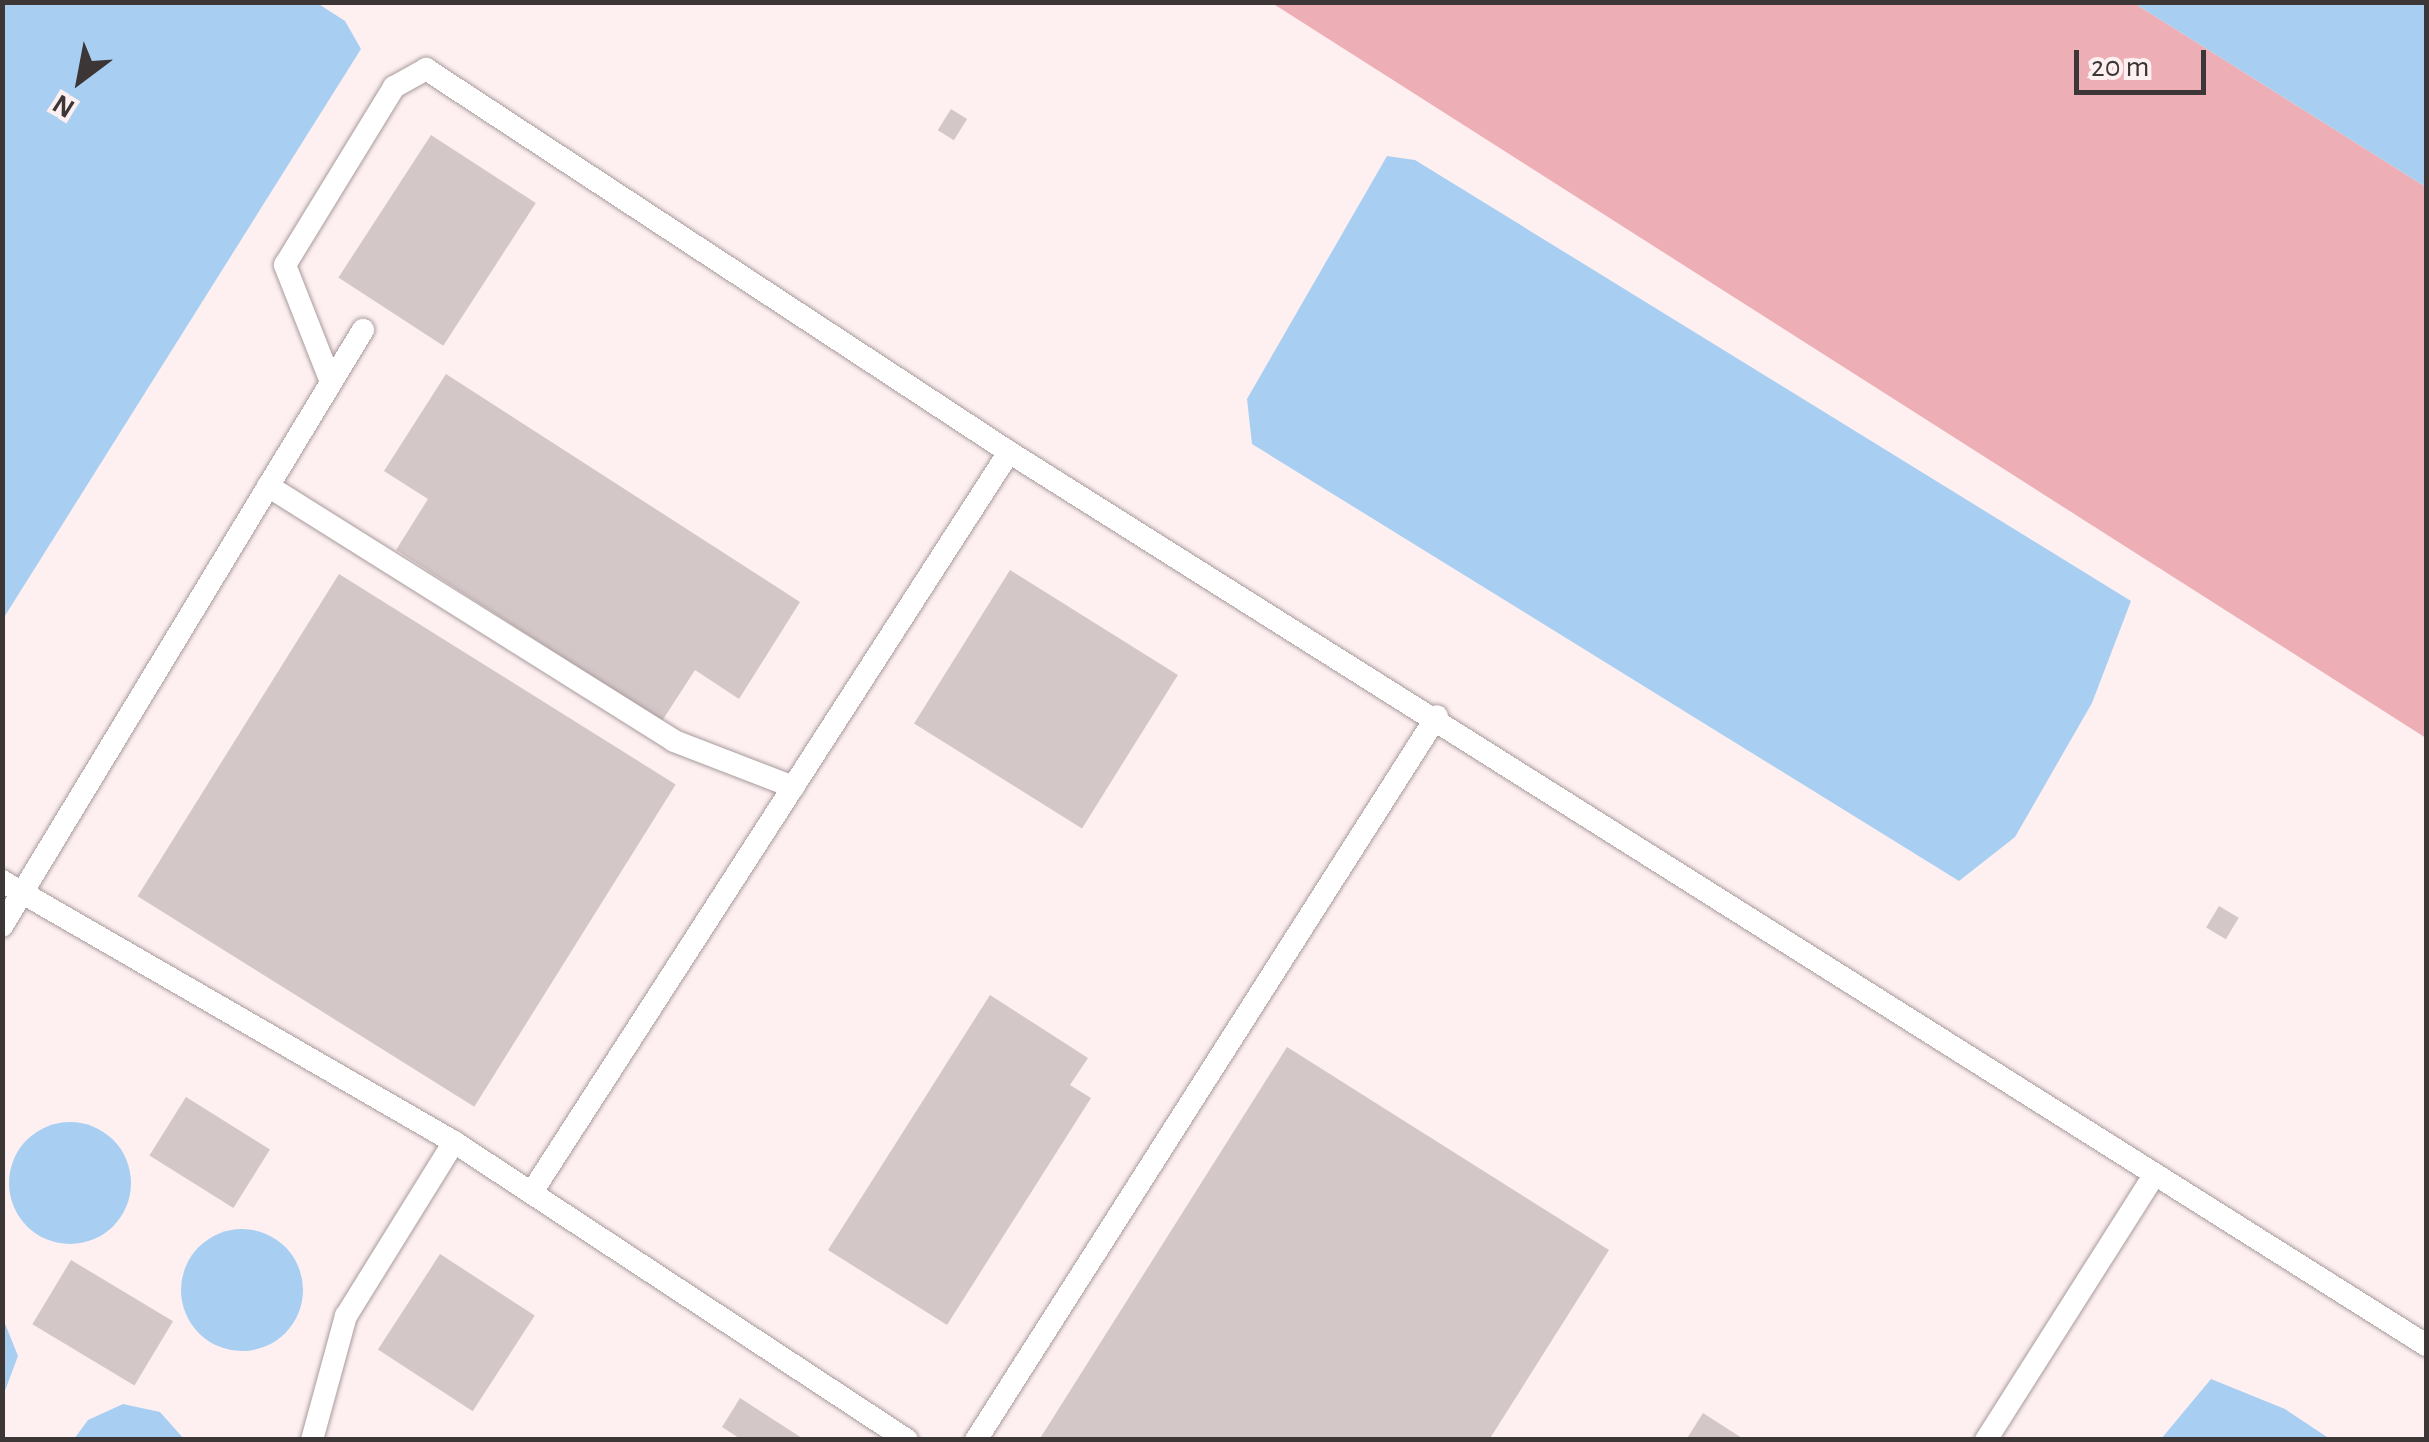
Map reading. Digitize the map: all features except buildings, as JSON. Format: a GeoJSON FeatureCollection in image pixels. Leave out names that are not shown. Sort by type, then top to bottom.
{"type":"FeatureCollection","features":[{"type":"Feature","properties":{"kind":"lane"},"geometry":{"type":"LineString","coordinates":[[331,382],[286,264],[394,87],[426,69],[1009,452],[1437,716],[2153,1176],[2426,1346]]}},
{"type":"Feature","properties":{"kind":"lane"},"geometry":{"type":"LineString","coordinates":[[2,926],[363,330]]}},
{"type":"Feature","properties":{"kind":"lane"},"geometry":{"type":"LineString","coordinates":[[532,1192],[1009,452]]}},
{"type":"Feature","properties":{"kind":"lane"},"geometry":{"type":"LineString","coordinates":[[268,486],[674,742],[793,786]]}},
{"type":"Feature","properties":{"kind":"lane"},"geometry":{"type":"LineString","coordinates":[[976,1440],[1437,716]]}},
{"type":"Feature","properties":{"kind":"lane"},"geometry":{"type":"LineString","coordinates":[[2,881],[454,1142],[907,1440]]}},
{"type":"Feature","properties":{"kind":"lane"},"geometry":{"type":"LineString","coordinates":[[312,1440],[346,1316],[454,1142]]}},
{"type":"Feature","properties":{"kind":"lane"},"geometry":{"type":"LineString","coordinates":[[1986,1440],[2153,1176]]}},
{"type":"Feature","properties":{"kind":"shaded area"},"geometry":{"type":"Polygon","coordinates":[[[1272,3],[2134,3],[2426,187],[2426,738],[1272,3]]]}},
{"type":"Feature","properties":{"kind":"water"},"geometry":{"type":"Polygon","coordinates":[[[3,2],[317,3],[345,21],[361,49],[3,619],[3,2]]]}},
{"type":"Feature","properties":{"kind":"water"},"geometry":{"type":"Polygon","coordinates":[[[2134,3],[2426,3],[2426,187],[2134,3]]]}},
{"type":"Feature","properties":{"kind":"water"},"geometry":{"type":"Polygon","coordinates":[[[1387,156],[1415,160],[2131,601],[2092,703],[2015,837],[1959,881],[1252,444],[1247,399],[1387,156]]]}},
{"type":"Feature","properties":{"kind":"water"},"geometry":{"type":"Polygon","coordinates":[[[70,1122],[93,1127],[113,1140],[126,1160],[131,1183],[126,1206],[113,1226],[93,1239],[70,1244],[47,1239],[27,1226],[14,1206],[9,1183],[14,1160],[27,1140],[47,1127],[70,1122]]]}},
{"type":"Feature","properties":{"kind":"water"},"geometry":{"type":"Polygon","coordinates":[[[242,1229],[265,1234],[285,1247],[298,1267],[303,1290],[298,1313],[285,1333],[265,1346],[242,1351],[219,1346],[199,1333],[186,1313],[181,1290],[186,1267],[199,1247],[219,1234],[242,1229]]]}},
{"type":"Feature","properties":{"kind":"water"},"geometry":{"type":"Polygon","coordinates":[[[2,1316],[18,1356],[3,1396],[2,1396],[2,1316]]]}},
{"type":"Feature","properties":{"kind":"water"},"geometry":{"type":"Polygon","coordinates":[[[2211,1379],[2285,1409],[2330,1439],[2161,1439],[2211,1379]]]}},
{"type":"Feature","properties":{"kind":"water"},"geometry":{"type":"Polygon","coordinates":[[[123,1404],[160,1412],[184,1439],[74,1439],[88,1420],[123,1404]]]}}]}
